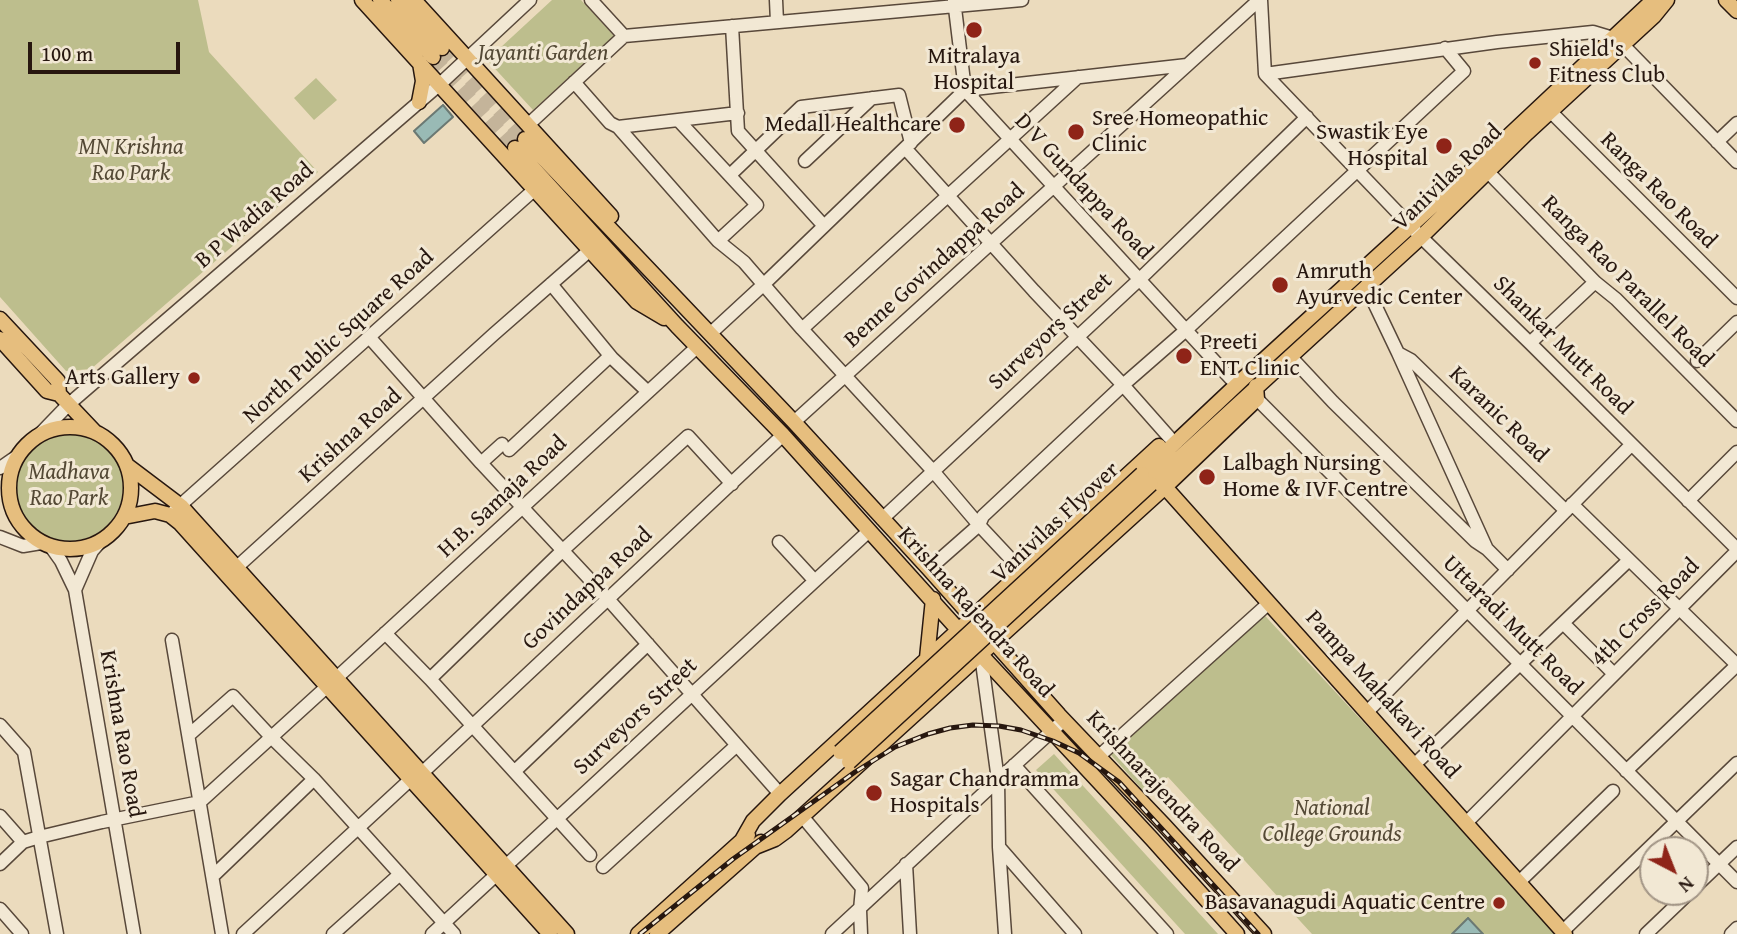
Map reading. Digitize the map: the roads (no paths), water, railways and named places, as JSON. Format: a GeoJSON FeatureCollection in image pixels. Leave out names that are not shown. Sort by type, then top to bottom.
{"type":"FeatureCollection","features":[{"type":"Feature","properties":{"kind":"main road"},"geometry":{"type":"LineString","coordinates":[[362,0],[432,56]]}},
{"type":"Feature","properties":{"kind":"main road"},"geometry":{"type":"LineString","coordinates":[[380,0],[432,56]]}},
{"type":"Feature","properties":{"kind":"main road"},"geometry":{"type":"LineString","coordinates":[[398,0],[432,56],[440,84],[637,302],[677,326]]}},
{"type":"Feature","properties":{"kind":"main road"},"geometry":{"type":"LineString","coordinates":[[414,0],[468,59],[523,137],[677,326]]}},
{"type":"Feature","properties":{"kind":"main road"},"geometry":{"type":"LineString","coordinates":[[1618,41],[1651,0]]}},
{"type":"Feature","properties":{"kind":"main road","name":"Vanivilas Road"},"geometry":{"type":"LineString","coordinates":[[1247,385],[1290,356],[1366,286],[1521,124],[1618,41],[1654,16],[1667,0]]}},
{"type":"Feature","properties":{"kind":"main road"},"geometry":{"type":"LineString","coordinates":[[1726,0],[1737,11]]}},
{"type":"Feature","properties":{"kind":"main road","name":"Vanivilas Road"},"geometry":{"type":"LineString","coordinates":[[1247,385],[1416,231],[1488,172],[1618,41]]}},
{"type":"Feature","properties":{"kind":"main road"},"geometry":{"type":"LineString","coordinates":[[419,102],[432,56]]}},
{"type":"Feature","properties":{"kind":"main road","name":"Krishna Rajendra Road"},"geometry":{"type":"LineString","coordinates":[[523,137],[666,276],[684,304],[710,333],[972,617]]}},
{"type":"Feature","properties":{"kind":"main road"},"geometry":{"type":"LineString","coordinates":[[0,319],[58,381],[64,399]]}},
{"type":"Feature","properties":{"kind":"main road","name":"Krishna Rajendra Road"},"geometry":{"type":"LineString","coordinates":[[677,326],[783,435],[1237,934]]}},
{"type":"Feature","properties":{"kind":"main road"},"geometry":{"type":"LineString","coordinates":[[0,339],[47,391],[64,399],[95,432],[117,446],[128,466],[237,568],[332,683]]}},
{"type":"Feature","properties":{"kind":"main road"},"geometry":{"type":"LineString","coordinates":[[657,934],[748,844],[754,821],[780,794],[1169,437],[1247,385]]}},
{"type":"Feature","properties":{"kind":"main road","name":"Vanivilas Flyover"},"geometry":{"type":"LineString","coordinates":[[748,844],[1153,482],[1247,385]]}},
{"type":"Feature","properties":{"kind":"main road"},"geometry":{"type":"LineString","coordinates":[[95,432],[75,426],[58,427],[41,433],[16,457],[8,490],[10,507],[22,528],[46,545],[67,550],[85,548],[100,541],[114,531],[124,517],[130,500],[128,466]]}},
{"type":"Feature","properties":{"kind":"main road"},"geometry":{"type":"LineString","coordinates":[[638,934],[748,844],[775,839],[802,816],[993,643],[1153,482]]}},
{"type":"Feature","properties":{"kind":"main road","name":"Pampa Mahakavi Road"},"geometry":{"type":"LineString","coordinates":[[1153,482],[1269,603],[1564,932]]}},
{"type":"Feature","properties":{"kind":"main road"},"geometry":{"type":"LineString","coordinates":[[124,517],[175,510]]}},
{"type":"Feature","properties":{"kind":"main road"},"geometry":{"type":"LineString","coordinates":[[175,510],[180,523],[332,683],[501,870],[567,934]]}},
{"type":"Feature","properties":{"kind":"main road"},"geometry":{"type":"LineString","coordinates":[[927,658],[933,600]]}},
{"type":"Feature","properties":{"kind":"main road","name":"Krishnarajendra Road"},"geometry":{"type":"LineString","coordinates":[[972,617],[1098,757],[1264,934]]}},
{"type":"Feature","properties":{"kind":"main road"},"geometry":{"type":"LineString","coordinates":[[501,870],[551,934]]}},
{"type":"Feature","properties":{"kind":"street","name":"B P Wadia Road"},"geometry":{"type":"LineString","coordinates":[[41,433],[64,399],[419,102],[530,0]]}},
{"type":"Feature","properties":{"kind":"street"},"geometry":{"type":"LineString","coordinates":[[591,0],[624,36]]}},
{"type":"Feature","properties":{"kind":"street"},"geometry":{"type":"LineString","coordinates":[[776,0],[777,22]]}},
{"type":"Feature","properties":{"kind":"street"},"geometry":{"type":"LineString","coordinates":[[523,137],[574,82],[624,36],[954,3],[1022,0]]}},
{"type":"Feature","properties":{"kind":"street"},"geometry":{"type":"LineString","coordinates":[[1260,0],[1265,74],[1445,48],[1593,32],[1618,41],[1737,162]]}},
{"type":"Feature","properties":{"kind":"street","name":"Benne Govindappa Road"},"geometry":{"type":"LineString","coordinates":[[794,422],[1260,0]]}},
{"type":"Feature","properties":{"kind":"street"},"geometry":{"type":"LineString","coordinates":[[954,3],[965,90]]}},
{"type":"Feature","properties":{"kind":"street"},"geometry":{"type":"LineString","coordinates":[[732,26],[738,131],[824,226]]}},
{"type":"Feature","properties":{"kind":"street"},"geometry":{"type":"LineString","coordinates":[[929,569],[979,525],[983,516],[1123,385],[1186,330],[1464,71],[1445,48]]}},
{"type":"Feature","properties":{"kind":"street"},"geometry":{"type":"LineString","coordinates":[[710,333],[965,90],[1187,65]]}},
{"type":"Feature","properties":{"kind":"street","name":"Shankar Mutt Road"},"geometry":{"type":"LineString","coordinates":[[1265,74],[1416,231],[1737,550]]}},
{"type":"Feature","properties":{"kind":"street"},"geometry":{"type":"LineString","coordinates":[[802,329],[1078,77]]}},
{"type":"Feature","properties":{"kind":"street"},"geometry":{"type":"LineString","coordinates":[[574,82],[610,123],[618,127],[718,241],[744,262],[1022,571]]}},
{"type":"Feature","properties":{"kind":"street","name":"D V Gundappa Road"},"geometry":{"type":"LineString","coordinates":[[965,90],[1186,330],[1247,385]]}},
{"type":"Feature","properties":{"kind":"street"},"geometry":{"type":"LineString","coordinates":[[730,175],[801,107],[899,95],[908,145],[948,195],[1169,437]]}},
{"type":"Feature","properties":{"kind":"street"},"geometry":{"type":"LineString","coordinates":[[804,162],[872,98]]}},
{"type":"Feature","properties":{"kind":"street","name":"Ranga Rao Road"},"geometry":{"type":"LineString","coordinates":[[1550,112],[1734,290]]}},
{"type":"Feature","properties":{"kind":"street"},"geometry":{"type":"LineString","coordinates":[[618,127],[738,113]]}},
{"type":"Feature","properties":{"kind":"street","name":"Surveyors Street"},"geometry":{"type":"LineString","coordinates":[[882,519],[1139,279],[1307,117]]}},
{"type":"Feature","properties":{"kind":"street"},"geometry":{"type":"LineString","coordinates":[[679,121],[757,205],[718,241]]}},
{"type":"Feature","properties":{"kind":"street"},"geometry":{"type":"LineString","coordinates":[[1717,142],[1737,123]]}},
{"type":"Feature","properties":{"kind":"street","name":"Ranga Rao Parallel Road"},"geometry":{"type":"LineString","coordinates":[[1488,172],[1595,282],[1616,299],[1737,421]]}},
{"type":"Feature","properties":{"kind":"street","name":"North Public Square Road"},"geometry":{"type":"LineString","coordinates":[[175,510],[535,189]]}},
{"type":"Feature","properties":{"kind":"street","name":"Krishna Road"},"geometry":{"type":"LineString","coordinates":[[237,568],[590,250]]}},
{"type":"Feature","properties":{"kind":"street"},"geometry":{"type":"LineString","coordinates":[[1530,343],[1595,282]]}},
{"type":"Feature","properties":{"kind":"street"},"geometry":{"type":"LineString","coordinates":[[551,284],[610,356],[648,392]]}},
{"type":"Feature","properties":{"kind":"street","name":"Karanic Road"},"geometry":{"type":"LineString","coordinates":[[1366,286],[1487,549]]}},
{"type":"Feature","properties":{"kind":"street"},"geometry":{"type":"LineString","coordinates":[[1697,361],[1737,322]]}},
{"type":"Feature","properties":{"kind":"street"},"geometry":{"type":"LineString","coordinates":[[370,338],[481,463],[608,599],[780,794]]}},
{"type":"Feature","properties":{"kind":"street","name":"H.B. Samaja Road"},"geometry":{"type":"LineString","coordinates":[[201,802],[697,347]]}},
{"type":"Feature","properties":{"kind":"street","name":"Karanic Road"},"geometry":{"type":"LineString","coordinates":[[1398,353],[1411,360],[1569,508],[1629,560],[1737,665]]}},
{"type":"Feature","properties":{"kind":"street"},"geometry":{"type":"LineString","coordinates":[[481,463],[505,447],[610,356]]}},
{"type":"Feature","properties":{"kind":"street"},"geometry":{"type":"LineString","coordinates":[[1290,356],[1333,402],[1508,570]]}},
{"type":"Feature","properties":{"kind":"street","name":"Uttaradi Mutt Road"},"geometry":{"type":"LineString","coordinates":[[1247,385],[1737,882]]}},
{"type":"Feature","properties":{"kind":"street","name":"Govindappa Road"},"geometry":{"type":"LineString","coordinates":[[243,934],[473,726],[783,435]]}},
{"type":"Feature","properties":{"kind":"street"},"geometry":{"type":"LineString","coordinates":[[430,679],[563,550],[688,436],[732,484]]}},
{"type":"Feature","properties":{"kind":"street"},"geometry":{"type":"LineString","coordinates":[[1367,712],[1631,444]]}},
{"type":"Feature","properties":{"kind":"street"},"geometry":{"type":"LineString","coordinates":[[1688,501],[1737,452]]}},
{"type":"Feature","properties":{"kind":"street"},"geometry":{"type":"LineString","coordinates":[[0,468],[16,457]]}},
{"type":"Feature","properties":{"kind":"street","name":"Surveyors Street"},"geometry":{"type":"LineString","coordinates":[[432,934],[869,531]]}},
{"type":"Feature","properties":{"kind":"street"},"geometry":{"type":"LineString","coordinates":[[0,537],[23,546],[46,545]]}},
{"type":"Feature","properties":{"kind":"street"},"geometry":{"type":"LineString","coordinates":[[75,590],[92,551],[100,541]]}},
{"type":"Feature","properties":{"kind":"street"},"geometry":{"type":"LineString","coordinates":[[779,542],[814,580]]}},
{"type":"Feature","properties":{"kind":"street","name":"Krishna Rao Road"},"geometry":{"type":"LineString","coordinates":[[46,545],[61,561],[75,590],[134,934]]}},
{"type":"Feature","properties":{"kind":"street","name":"4th Cross Road"},"geometry":{"type":"LineString","coordinates":[[1466,823],[1737,550]]}},
{"type":"Feature","properties":{"kind":"street"},"geometry":{"type":"LineString","coordinates":[[1414,765],[1629,560]]}},
{"type":"Feature","properties":{"kind":"street"},"geometry":{"type":"LineString","coordinates":[[1098,757],[1269,603]]}},
{"type":"Feature","properties":{"kind":"street"},"geometry":{"type":"LineString","coordinates":[[1563,623],[1614,674]]}},
{"type":"Feature","properties":{"kind":"street"},"geometry":{"type":"LineString","coordinates":[[385,633],[590,855]]}},
{"type":"Feature","properties":{"kind":"street"},"geometry":{"type":"LineString","coordinates":[[172,640],[222,934]]}},
{"type":"Feature","properties":{"kind":"street"},"geometry":{"type":"LineString","coordinates":[[515,771],[648,644]]}},
{"type":"Feature","properties":{"kind":"street"},"geometry":{"type":"LineString","coordinates":[[981,654],[998,779],[1005,934]]}},
{"type":"Feature","properties":{"kind":"street"},"geometry":{"type":"LineString","coordinates":[[1626,771],[1737,665]]}},
{"type":"Feature","properties":{"kind":"street"},"geometry":{"type":"LineString","coordinates":[[189,735],[233,696],[314,779],[454,934]]}},
{"type":"Feature","properties":{"kind":"street"},"geometry":{"type":"LineString","coordinates":[[832,934],[1064,720]]}},
{"type":"Feature","properties":{"kind":"street"},"geometry":{"type":"LineString","coordinates":[[0,725],[24,752],[57,934]]}},
{"type":"Feature","properties":{"kind":"street"},"geometry":{"type":"LineString","coordinates":[[603,867],[737,745]]}},
{"type":"Feature","properties":{"kind":"street"},"geometry":{"type":"LineString","coordinates":[[1564,932],[1737,763]]}},
{"type":"Feature","properties":{"kind":"street"},"geometry":{"type":"LineString","coordinates":[[1014,765],[1167,934]]}},
{"type":"Feature","properties":{"kind":"street"},"geometry":{"type":"LineString","coordinates":[[213,876],[314,779]]}},
{"type":"Feature","properties":{"kind":"street"},"geometry":{"type":"LineString","coordinates":[[1519,882],[1613,791]]}},
{"type":"Feature","properties":{"kind":"street"},"geometry":{"type":"LineString","coordinates":[[0,864],[23,842],[39,837],[201,802]]}},
{"type":"Feature","properties":{"kind":"street"},"geometry":{"type":"LineString","coordinates":[[0,816],[23,842]]}},
{"type":"Feature","properties":{"kind":"street"},"geometry":{"type":"LineString","coordinates":[[802,816],[862,888],[861,934]]}},
{"type":"Feature","properties":{"kind":"street"},"geometry":{"type":"LineString","coordinates":[[999,847],[1075,934]]}},
{"type":"Feature","properties":{"kind":"street"},"geometry":{"type":"LineString","coordinates":[[1709,874],[1737,847]]}},
{"type":"Feature","properties":{"kind":"street"},"geometry":{"type":"LineString","coordinates":[[906,864],[911,934]]}},
{"type":"Feature","properties":{"kind":"street"},"geometry":{"type":"LineString","coordinates":[[333,934],[400,874]]}},
{"type":"Feature","properties":{"kind":"street"},"geometry":{"type":"LineString","coordinates":[[1646,934],[1675,906]]}},
{"type":"Feature","properties":{"kind":"street"},"geometry":{"type":"LineString","coordinates":[[0,909],[22,934]]}},
{"type":"Feature","properties":{"kind":"street"},"geometry":{"type":"LineString","coordinates":[[1731,934],[1737,928]]}},
{"type":"Feature","properties":{"kind":"water"},"geometry":{"type":"Polygon","coordinates":[[[443,105],[453,117],[424,143],[414,131],[443,105]]]}},
{"type":"Feature","properties":{"kind":"water"},"geometry":{"type":"Polygon","coordinates":[[[1468,918],[1483,934],[1452,934],[1468,918]]]}},
{"type":"Feature","properties":{"kind":"tunnel"},"geometry":{"type":"LineString","coordinates":[[442,48],[525,139]]}},
{"type":"Feature","properties":{"kind":"tunnel"},"geometry":{"type":"LineString","coordinates":[[433,57],[515,148]]}},
{"type":"Feature","properties":{"kind":"railway"},"geometry":{"type":"LineString","coordinates":[[640,934],[733,859],[855,772],[895,747],[928,734],[973,725],[1021,730],[1053,741],[1079,753],[1119,782],[1258,934]]}},
{"type":"Feature","properties":{"kind":"place","name":"Mitralaya Hospital"},"geometry":{"type":"Point","coordinates":[974,30]}},
{"type":"Feature","properties":{"kind":"place","name":"Shield's Fitness Club"},"geometry":{"type":"Point","coordinates":[1535,63]}},
{"type":"Feature","properties":{"kind":"place","name":"Medall Healthcare"},"geometry":{"type":"Point","coordinates":[957,125]}},
{"type":"Feature","properties":{"kind":"place","name":"Sree Homeopathic Clinic"},"geometry":{"type":"Point","coordinates":[1076,132]}},
{"type":"Feature","properties":{"kind":"place","name":"Swastik Eye Hospital"},"geometry":{"type":"Point","coordinates":[1444,146]}},
{"type":"Feature","properties":{"kind":"place","name":"Amruth Ayurvedic Center"},"geometry":{"type":"Point","coordinates":[1280,285]}},
{"type":"Feature","properties":{"kind":"place","name":"Preeti ENT Clinic"},"geometry":{"type":"Point","coordinates":[1184,356]}},
{"type":"Feature","properties":{"kind":"place","name":"Arts Gallery"},"geometry":{"type":"Point","coordinates":[194,378]}},
{"type":"Feature","properties":{"kind":"place","name":"Lalbagh Nursing Home & IVF Centre"},"geometry":{"type":"Point","coordinates":[1207,477]}},
{"type":"Feature","properties":{"kind":"place","name":"Sagar Chandramma Hospitals"},"geometry":{"type":"Point","coordinates":[874,793]}},
{"type":"Feature","properties":{"kind":"place","name":"Basavanagudi Aquatic Centre"},"geometry":{"type":"Point","coordinates":[1499,903]}},
{"type":"Feature","properties":{"kind":"park label","name":"Jayanti Garden"},"geometry":{"type":"Point","coordinates":[543,54]}},
{"type":"Feature","properties":{"kind":"park label","name":"MN Krishna Rao Park"},"geometry":{"type":"Point","coordinates":[131,161]}},
{"type":"Feature","properties":{"kind":"park label","name":"Madhava Rao Park"},"geometry":{"type":"Point","coordinates":[69,486]}},
{"type":"Feature","properties":{"kind":"park label","name":"National College Grounds"},"geometry":{"type":"Point","coordinates":[1332,822]}}]}
